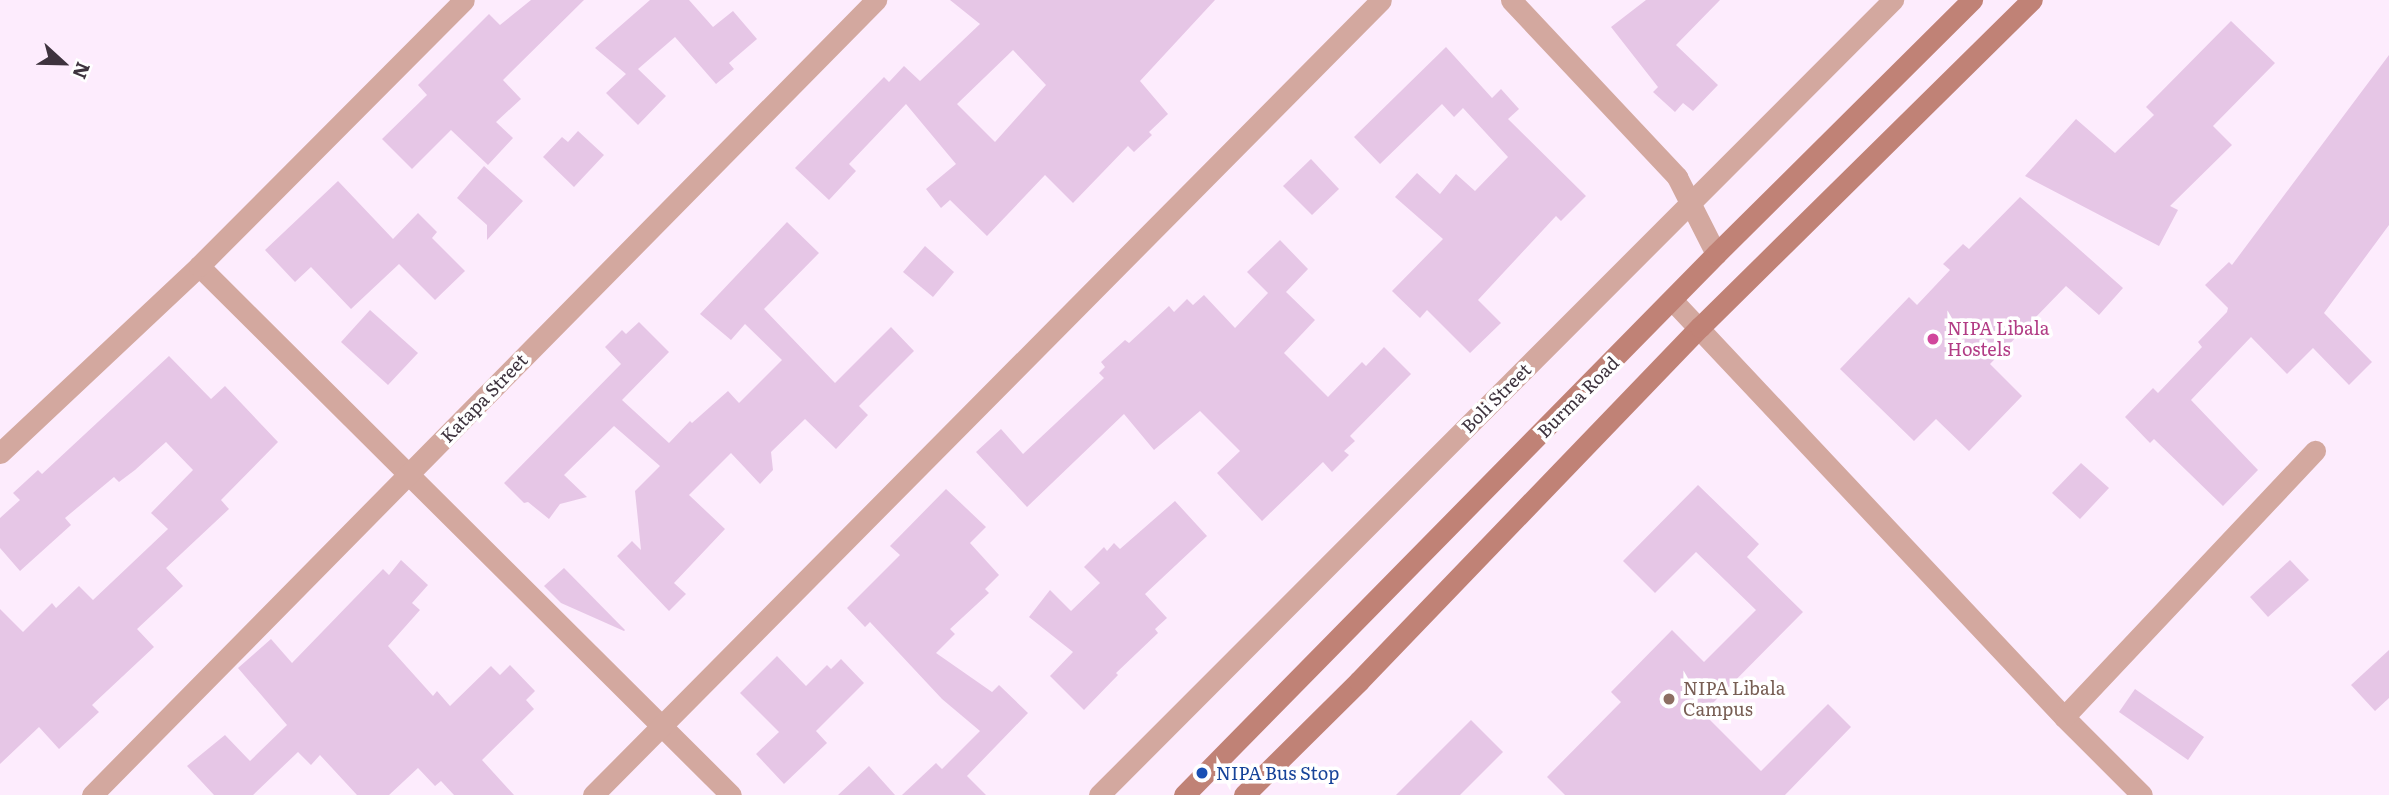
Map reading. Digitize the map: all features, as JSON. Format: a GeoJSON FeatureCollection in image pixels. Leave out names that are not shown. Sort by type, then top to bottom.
{"type":"FeatureCollection","features":[{"type":"Feature","properties":{"kind":"main road","name":"Burma Road"},"geometry":{"type":"LineString","coordinates":[[1184,795],[1673,301],[1716,254],[1972,0]]}},
{"type":"Feature","properties":{"kind":"main road"},"geometry":{"type":"LineString","coordinates":[[1244,795],[1359,681],[1700,327],[2032,0]]}},
{"type":"Feature","properties":{"kind":"street"},"geometry":{"type":"LineString","coordinates":[[0,453],[198,266],[464,0]]}},
{"type":"Feature","properties":{"kind":"street","name":"Katapa Street"},"geometry":{"type":"LineString","coordinates":[[92,795],[876,0]]}},
{"type":"Feature","properties":{"kind":"street"},"geometry":{"type":"LineString","coordinates":[[593,795],[1381,0]]}},
{"type":"Feature","properties":{"kind":"street"},"geometry":{"type":"LineString","coordinates":[[1511,0],[1677,177],[1716,254]]}},
{"type":"Feature","properties":{"kind":"street","name":"Boli Street"},"geometry":{"type":"LineString","coordinates":[[1099,795],[1893,0]]}},
{"type":"Feature","properties":{"kind":"street"},"geometry":{"type":"LineString","coordinates":[[198,266],[731,795]]}},
{"type":"Feature","properties":{"kind":"street"},"geometry":{"type":"LineString","coordinates":[[1673,301],[2064,717],[2143,795]]}},
{"type":"Feature","properties":{"kind":"street"},"geometry":{"type":"LineString","coordinates":[[2064,717],[2315,452]]}},
{"type":"Feature","properties":{"kind":"building"},"geometry":{"type":"Polygon","coordinates":[[[531,0],[584,0],[503,80],[521,99],[496,122],[513,138],[488,165],[451,130],[412,169],[382,139],[427,95],[418,85],[489,14],[500,25],[531,0]]]}},
{"type":"Feature","properties":{"kind":"building"},"geometry":{"type":"Polygon","coordinates":[[[650,0],[689,0],[713,27],[733,11],[757,39],[729,63],[734,69],[716,84],[675,37],[638,69],[666,96],[638,125],[606,93],[626,74],[595,48],[650,0]]]}},
{"type":"Feature","properties":{"kind":"building"},"geometry":{"type":"Polygon","coordinates":[[[950,0],[1215,0],[1140,81],[1168,114],[1149,132],[1152,135],[1134,152],[1128,146],[1073,203],[1045,175],[987,236],[950,200],[941,208],[926,189],[956,164],[906,104],[849,164],[856,171],[829,200],[795,168],[884,77],[889,82],[904,66],[920,81],[980,24],[950,0]],[[1013,50],[957,104],[995,142],[1046,85],[1013,50]]]}},
{"type":"Feature","properties":{"kind":"building"},"geometry":{"type":"Polygon","coordinates":[[[1646,0],[1720,0],[1676,45],[1718,85],[1693,111],[1683,103],[1675,112],[1653,92],[1658,87],[1611,27],[1646,0]]]}},
{"type":"Feature","properties":{"kind":"building"},"geometry":{"type":"Polygon","coordinates":[[[2231,21],[2275,63],[2213,126],[2232,145],[2170,206],[2178,210],[2159,246],[2025,176],[2076,119],[2115,153],[2154,115],[2146,107],[2231,21]]]}},
{"type":"Feature","properties":{"kind":"building"},"geometry":{"type":"Polygon","coordinates":[[[1446,47],[1492,98],[1501,89],[1519,109],[1508,119],[1586,196],[1561,221],[1556,216],[1478,300],[1501,323],[1470,353],[1427,310],[1420,318],[1392,291],[1443,239],[1395,197],[1417,173],[1440,194],[1456,174],[1475,191],[1508,157],[1463,108],[1454,117],[1442,104],[1380,164],[1354,137],[1446,47]]]}},
{"type":"Feature","properties":{"kind":"building"},"geometry":{"type":"Polygon","coordinates":[[[2389,55],[2389,225],[2324,313],[2372,362],[2349,385],[2313,348],[2287,374],[2251,337],[2191,400],[2258,470],[2223,506],[2154,439],[2150,443],[2125,417],[2153,388],[2158,393],[2202,347],[2198,342],[2228,308],[2205,285],[2229,262],[2232,265],[2389,55]]]}},
{"type":"Feature","properties":{"kind":"building"},"geometry":{"type":"Polygon","coordinates":[[[578,131],[604,155],[574,187],[543,157],[562,137],[568,142],[578,131]]]}},
{"type":"Feature","properties":{"kind":"building"},"geometry":{"type":"Polygon","coordinates":[[[1311,159],[1339,189],[1312,215],[1283,186],[1311,159]]]}},
{"type":"Feature","properties":{"kind":"building"},"geometry":{"type":"Polygon","coordinates":[[[484,166],[523,201],[487,240],[487,225],[457,198],[484,166]]]}},
{"type":"Feature","properties":{"kind":"building"},"geometry":{"type":"Polygon","coordinates":[[[338,181],[393,239],[418,213],[437,232],[432,238],[465,271],[435,300],[399,264],[351,309],[311,267],[295,282],[265,250],[338,181]]]}},
{"type":"Feature","properties":{"kind":"building"},"geometry":{"type":"Polygon","coordinates":[[[2020,197],[2123,288],[2099,315],[2066,286],[1990,364],[2022,396],[1969,451],[1936,419],[1914,441],[1840,369],[1909,297],[1917,305],[1950,270],[1943,264],[1963,244],[1969,249],[2020,197]]]}},
{"type":"Feature","properties":{"kind":"building"},"geometry":{"type":"Polygon","coordinates":[[[787,222],[819,253],[764,309],[835,383],[891,327],[914,351],[859,406],[868,415],[836,449],[805,419],[771,452],[773,470],[760,484],[731,453],[689,495],[725,529],[674,583],[686,594],[669,611],[617,556],[632,541],[641,550],[635,491],[660,466],[614,426],[564,475],[587,497],[560,504],[549,519],[528,502],[524,503],[504,483],[621,364],[605,347],[622,330],[626,334],[639,322],[669,352],[622,400],[669,443],[690,421],[692,423],[728,391],[739,403],[782,360],[745,324],[731,340],[700,314],[787,222]]]}},
{"type":"Feature","properties":{"kind":"building"},"geometry":{"type":"Polygon","coordinates":[[[1280,240],[1308,269],[1286,292],[1315,320],[1284,353],[1328,397],[1362,362],[1366,366],[1384,347],[1411,374],[1350,436],[1355,441],[1344,451],[1349,455],[1332,472],[1323,462],[1262,521],[1217,473],[1240,451],[1200,411],[1154,450],[1124,414],[1027,507],[976,452],[1001,429],[1023,454],[1104,378],[1099,373],[1105,367],[1101,362],[1125,340],[1129,343],[1169,306],[1174,312],[1187,299],[1193,305],[1204,295],[1235,328],[1268,293],[1247,272],[1280,240]]]}},
{"type":"Feature","properties":{"kind":"building"},"geometry":{"type":"Polygon","coordinates":[[[925,246],[954,272],[933,297],[903,272],[925,246]]]}},
{"type":"Feature","properties":{"kind":"building"},"geometry":{"type":"Polygon","coordinates":[[[370,310],[418,353],[388,385],[341,342],[370,310]]]}},
{"type":"Feature","properties":{"kind":"building"},"geometry":{"type":"Polygon","coordinates":[[[169,356],[211,399],[225,386],[278,442],[221,500],[229,509],[166,568],[183,586],[137,629],[154,647],[92,705],[99,712],[59,749],[39,727],[0,764],[0,609],[23,632],[52,603],[56,608],[79,586],[93,600],[168,529],[151,513],[193,470],[166,442],[135,470],[119,482],[114,477],[65,518],[71,525],[20,571],[0,548],[0,518],[20,500],[13,493],[38,470],[42,474],[169,356]]]}},
{"type":"Feature","properties":{"kind":"building"},"geometry":{"type":"Polygon","coordinates":[[[2081,463],[2109,488],[2080,519],[2052,493],[2081,463]]]}},
{"type":"Feature","properties":{"kind":"building"},"geometry":{"type":"Polygon","coordinates":[[[1698,485],[1759,544],[1747,557],[1803,612],[1703,713],[1761,771],[1828,704],[1851,727],[1785,795],[1565,795],[1547,777],[1621,702],[1611,692],[1672,630],[1704,662],[1756,610],[1696,552],[1655,593],[1623,561],[1698,485]]]}},
{"type":"Feature","properties":{"kind":"building"},"geometry":{"type":"Polygon","coordinates":[[[946,489],[986,527],[970,543],[999,575],[985,589],[989,593],[950,629],[955,634],[936,653],[992,692],[999,685],[1028,713],[967,776],[986,795],[902,795],[936,763],[942,769],[980,731],[942,699],[870,622],[865,627],[847,608],[900,555],[890,546],[946,489]]]}},
{"type":"Feature","properties":{"kind":"building"},"geometry":{"type":"Polygon","coordinates":[[[1175,501],[1207,536],[1145,594],[1167,618],[1155,629],[1158,633],[1116,673],[1118,675],[1084,710],[1050,676],[1073,652],[1029,617],[1050,590],[1071,611],[1100,583],[1084,567],[1104,547],[1107,551],[1114,543],[1120,549],[1175,501]]]}},
{"type":"Feature","properties":{"kind":"building"},"geometry":{"type":"Polygon","coordinates":[[[401,560],[428,585],[412,603],[420,610],[388,646],[433,696],[437,691],[450,706],[491,666],[500,675],[510,665],[535,691],[526,700],[534,709],[482,760],[514,795],[454,795],[441,781],[435,786],[418,768],[389,795],[357,795],[320,755],[311,765],[298,752],[253,795],[214,795],[187,766],[225,735],[250,761],[287,725],[238,668],[271,639],[292,663],[383,569],[389,575],[401,560]]]}},
{"type":"Feature","properties":{"kind":"building"},"geometry":{"type":"Polygon","coordinates":[[[2290,560],[2309,580],[2268,617],[2250,597],[2290,560]]]}},
{"type":"Feature","properties":{"kind":"building"},"geometry":{"type":"Polygon","coordinates":[[[564,568],[624,631],[561,603],[544,586],[564,568]]]}},
{"type":"Feature","properties":{"kind":"building"},"geometry":{"type":"Polygon","coordinates":[[[2389,650],[2389,698],[2375,711],[2351,685],[2389,650]]]}},
{"type":"Feature","properties":{"kind":"building"},"geometry":{"type":"Polygon","coordinates":[[[777,656],[806,686],[827,665],[831,669],[841,659],[864,683],[816,731],[827,743],[784,784],[756,754],[779,732],[740,693],[777,656]]]}},
{"type":"Feature","properties":{"kind":"building"},"geometry":{"type":"Polygon","coordinates":[[[2135,689],[2204,737],[2188,760],[2119,712],[2135,689]]]}},
{"type":"Feature","properties":{"kind":"building"},"geometry":{"type":"Polygon","coordinates":[[[1471,720],[1503,752],[1460,795],[1396,795],[1471,720]]]}},
{"type":"Feature","properties":{"kind":"building"},"geometry":{"type":"Polygon","coordinates":[[[869,766],[895,795],[838,795],[869,766]]]}},
{"type":"Feature","properties":{"kind":"place","name":"NIPA Libala Hostels"},"geometry":{"type":"Point","coordinates":[1933,339]}},
{"type":"Feature","properties":{"kind":"place","name":"NIPA Libala Campus"},"geometry":{"type":"Point","coordinates":[1669,699]}},
{"type":"Feature","properties":{"kind":"place","name":"NIPA Bus Stop"},"geometry":{"type":"Point","coordinates":[1202,773]}}]}
